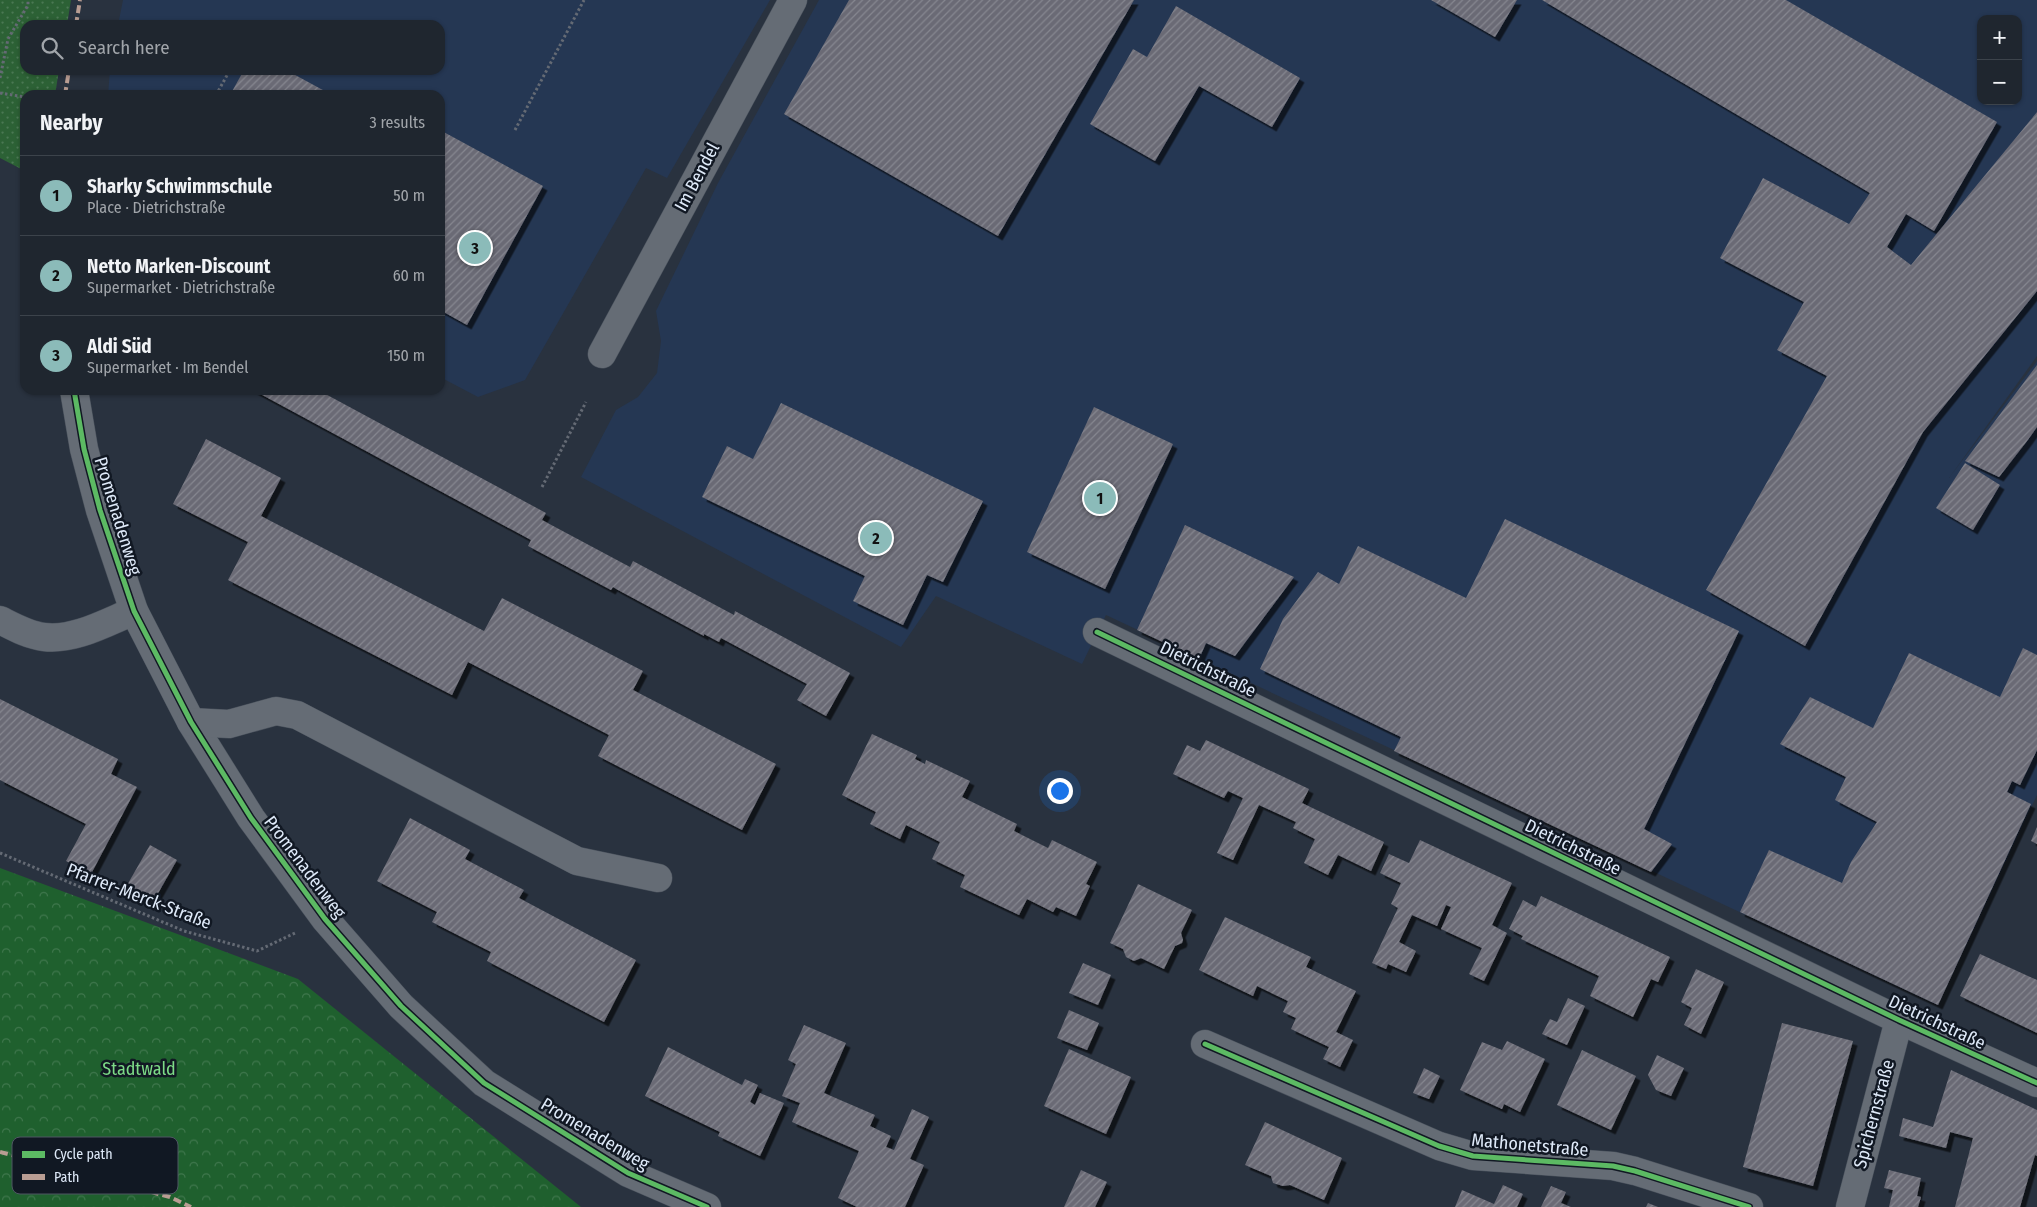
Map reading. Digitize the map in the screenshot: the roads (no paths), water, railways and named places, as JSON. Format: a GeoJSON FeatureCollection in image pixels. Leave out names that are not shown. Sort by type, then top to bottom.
{"type":"FeatureCollection","features":[{"type":"Feature","properties":{"kind":"street","name":"Im Bendel"},"geometry":{"type":"LineString","coordinates":[[602,354],[793,0]]}},
{"type":"Feature","properties":{"kind":"street","name":"Promenadenweg"},"geometry":{"type":"LineString","coordinates":[[75,395],[84,449],[100,510],[134,611],[191,722],[251,818],[325,919],[401,1006],[484,1083],[628,1172],[707,1207]]}},
{"type":"Feature","properties":{"kind":"street"},"geometry":{"type":"LineString","coordinates":[[0,620],[20,630],[44,637],[70,636],[134,611]]}},
{"type":"Feature","properties":{"kind":"street","name":"Dietrichstraße"},"geometry":{"type":"LineString","coordinates":[[1097,632],[1898,1020],[2037,1083]]}},
{"type":"Feature","properties":{"kind":"street"},"geometry":{"type":"LineString","coordinates":[[191,722],[229,724],[276,711],[297,715],[577,861],[658,878]]}},
{"type":"Feature","properties":{"kind":"street","name":"Spichernstraße"},"geometry":{"type":"LineString","coordinates":[[1850,1207],[1898,1020]]}},
{"type":"Feature","properties":{"kind":"street","name":"Mathonetstraße"},"geometry":{"type":"LineString","coordinates":[[1205,1044],[1438,1146],[1473,1156],[1613,1166],[1635,1171],[1749,1207]]}},
{"type":"Feature","properties":{"kind":"place","name":"Aldi Süd"},"geometry":{"type":"Point","coordinates":[475,248]}},
{"type":"Feature","properties":{"kind":"place","name":"Sharky Schwimmschule"},"geometry":{"type":"Point","coordinates":[1100,498]}},
{"type":"Feature","properties":{"kind":"place","name":"Netto Marken-Discount"},"geometry":{"type":"Point","coordinates":[876,538]}},
{"type":"Feature","properties":{"kind":"park label","name":"Stadtwald"},"geometry":{"type":"Point","coordinates":[139,1069]}}]}
